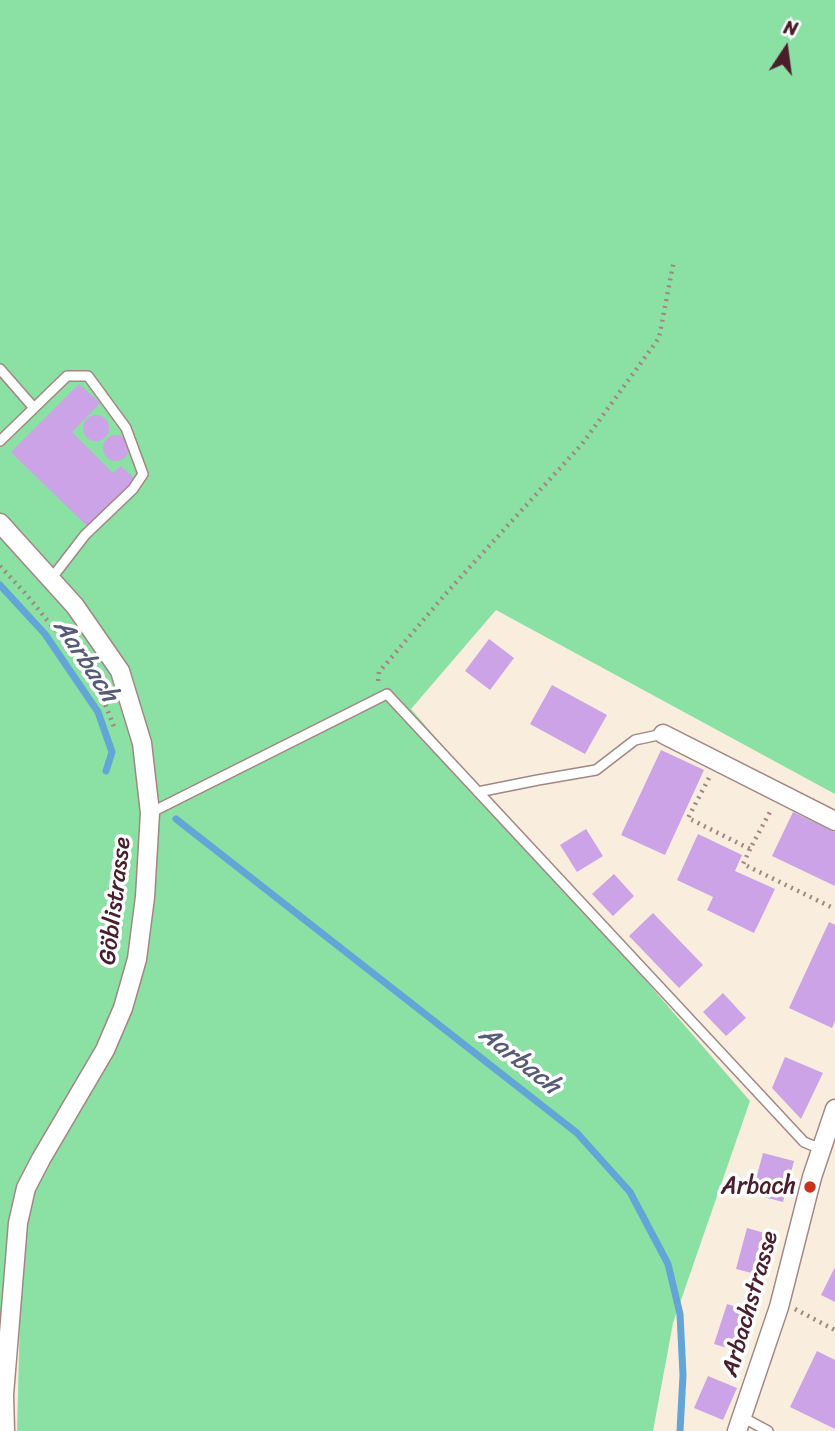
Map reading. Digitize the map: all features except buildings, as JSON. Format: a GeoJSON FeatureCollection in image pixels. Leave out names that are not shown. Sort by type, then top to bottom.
{"type":"FeatureCollection","features":[{"type":"Feature","properties":{"kind":"street","name":"Göblistrasse"},"geometry":{"type":"LineString","coordinates":[[0,523],[75,606],[120,671],[142,743],[150,813],[145,897],[137,959],[123,1008],[105,1050],[26,1188],[18,1223],[5,1330],[5,1431]]}},
{"type":"Feature","properties":{"kind":"street"},"geometry":{"type":"LineString","coordinates":[[663,734],[835,821]]}},
{"type":"Feature","properties":{"kind":"street","name":"Arbachstrasse"},"geometry":{"type":"LineString","coordinates":[[740,1424],[779,1307],[812,1177],[835,1109]]}},
{"type":"Feature","properties":{"kind":"lane"},"geometry":{"type":"LineString","coordinates":[[0,369],[34,408]]}},
{"type":"Feature","properties":{"kind":"lane"},"geometry":{"type":"LineString","coordinates":[[0,441],[67,376],[88,376],[126,428],[143,474],[133,489],[85,535],[51,579]]}},
{"type":"Feature","properties":{"kind":"lane"},"geometry":{"type":"LineString","coordinates":[[150,813],[387,694],[804,1142],[821,1149]]}},
{"type":"Feature","properties":{"kind":"lane"},"geometry":{"type":"LineString","coordinates":[[478,792],[596,770],[635,740],[663,734]]}},
{"type":"Feature","properties":{"kind":"lane"},"geometry":{"type":"LineString","coordinates":[[740,1424],[768,1431]]}},
{"type":"Feature","properties":{"kind":"path"},"geometry":{"type":"LineString","coordinates":[[377,699],[379,672],[449,590],[582,444],[659,338],[674,260]]}},
{"type":"Feature","properties":{"kind":"path"},"geometry":{"type":"LineString","coordinates":[[0,566],[69,648],[102,696],[115,729]]}},
{"type":"Feature","properties":{"kind":"path"},"geometry":{"type":"LineString","coordinates":[[717,761],[688,818],[750,849]]}},
{"type":"Feature","properties":{"kind":"path"},"geometry":{"type":"LineString","coordinates":[[780,793],[743,863],[835,909]]}},
{"type":"Feature","properties":{"kind":"path"},"geometry":{"type":"LineString","coordinates":[[797,1310],[835,1330]]}},
{"type":"Feature","properties":{"kind":"green space"},"geometry":{"type":"Polygon","coordinates":[[[0,0],[835,0],[835,794],[496,610],[411,709],[750,1101],[673,1323],[653,1431],[17,1431],[20,1314],[0,1314],[0,0]]]}},
{"type":"Feature","properties":{"kind":"waterway","name":"Aarbach"},"geometry":{"type":"LineString","coordinates":[[0,585],[45,634],[98,712],[112,752],[106,771]]}},
{"type":"Feature","properties":{"kind":"waterway","name":"Aarbach"},"geometry":{"type":"LineString","coordinates":[[176,819],[577,1133],[630,1192],[668,1264],[680,1314],[683,1375],[680,1431]]}},
{"type":"Feature","properties":{"kind":"place","name":"Arbach"},"geometry":{"type":"Point","coordinates":[810,1187]}}]}
